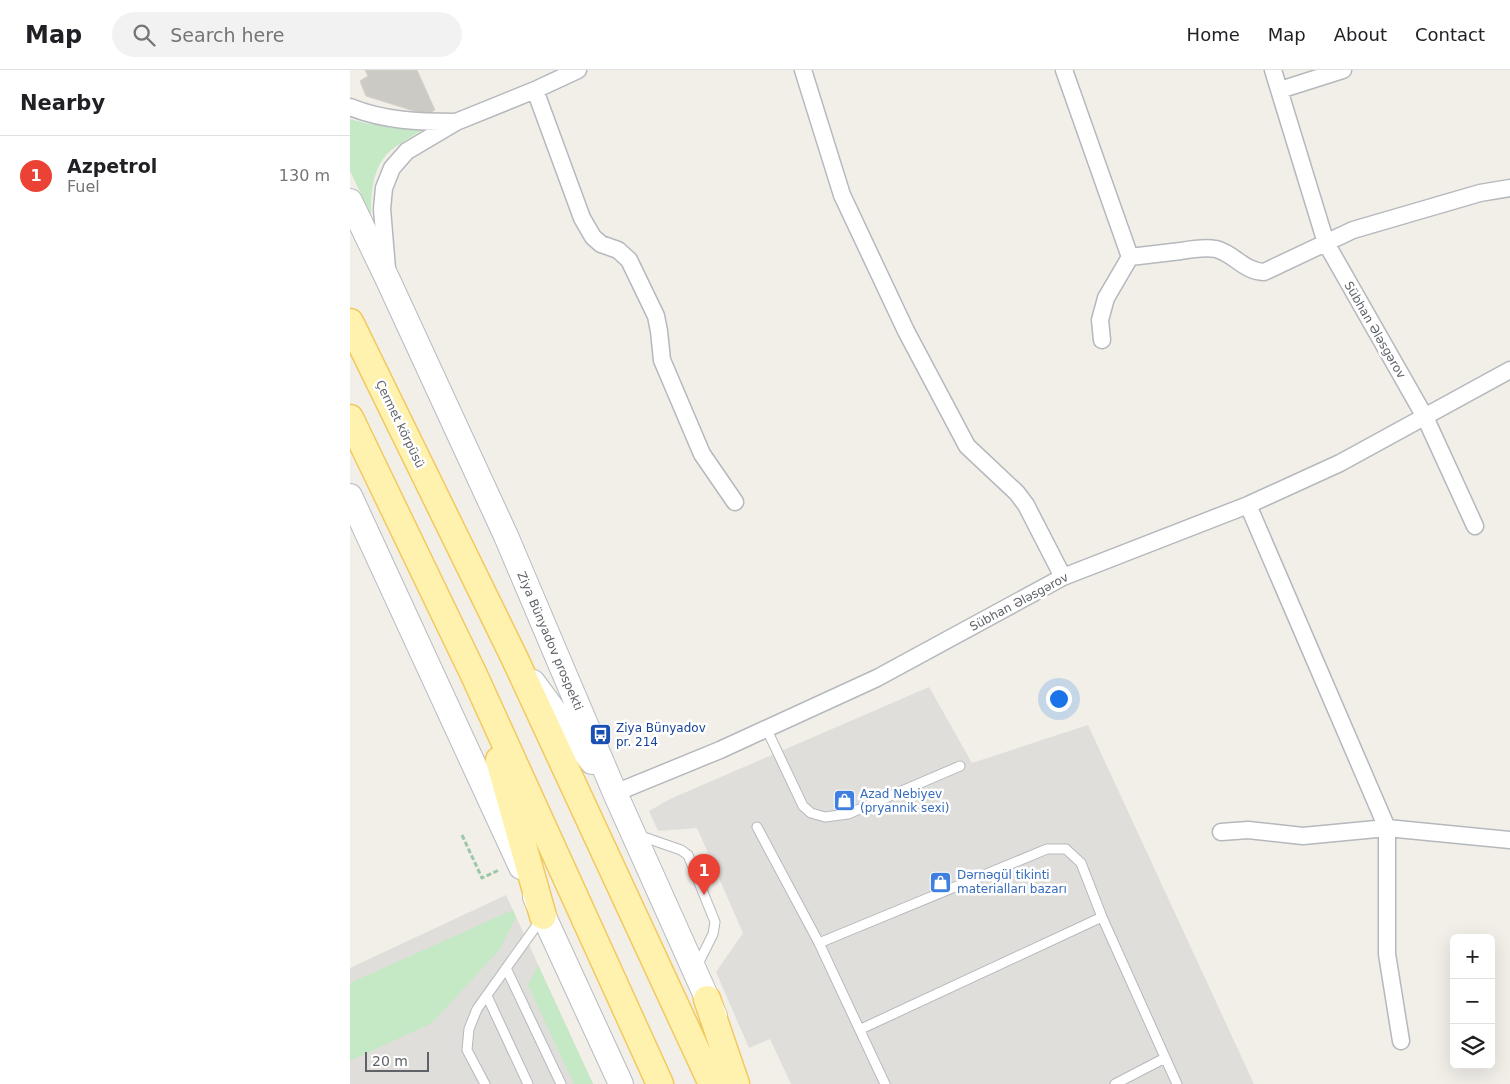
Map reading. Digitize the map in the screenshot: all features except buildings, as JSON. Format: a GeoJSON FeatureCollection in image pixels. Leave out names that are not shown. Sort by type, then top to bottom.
{"type":"FeatureCollection","features":[{"type":"Feature","properties":{"kind":"main road","name":"Ziya Bünyadov prospekti"},"geometry":{"type":"LineString","coordinates":[[350,201],[510,546],[633,833],[745,1084]]}},
{"type":"Feature","properties":{"kind":"main road","name":"Çermet körpüsü"},"geometry":{"type":"LineString","coordinates":[[350,322],[514,657]]}},
{"type":"Feature","properties":{"kind":"main road"},"geometry":{"type":"LineString","coordinates":[[350,418],[474,675],[660,1084]]}},
{"type":"Feature","properties":{"kind":"main road"},"geometry":{"type":"LineString","coordinates":[[350,496],[621,1084]]}},
{"type":"Feature","properties":{"kind":"main road"},"geometry":{"type":"LineString","coordinates":[[514,657],[616,793]]}},
{"type":"Feature","properties":{"kind":"main road"},"geometry":{"type":"LineString","coordinates":[[514,657],[712,1084]]}},
{"type":"Feature","properties":{"kind":"main road"},"geometry":{"type":"LineString","coordinates":[[474,675],[543,916]]}},
{"type":"Feature","properties":{"kind":"main road"},"geometry":{"type":"LineString","coordinates":[[707,999],[736,1084]]}},
{"type":"Feature","properties":{"kind":"street"},"geometry":{"type":"LineString","coordinates":[[388,280],[382,209],[384,188],[392,168],[407,151],[456,122],[535,90],[578,70]]}},
{"type":"Feature","properties":{"kind":"street"},"geometry":{"type":"LineString","coordinates":[[803,70],[842,195],[906,331],[966,446],[1017,493],[1026,505],[1063,578]]}},
{"type":"Feature","properties":{"kind":"street"},"geometry":{"type":"LineString","coordinates":[[1064,70],[1130,257],[1106,298],[1100,320],[1102,340]]}},
{"type":"Feature","properties":{"kind":"street","name":"Sübhan Ələsgərov"},"geometry":{"type":"LineString","coordinates":[[1273,70],[1326,243],[1425,417],[1475,526]]}},
{"type":"Feature","properties":{"kind":"street"},"geometry":{"type":"LineString","coordinates":[[1280,90],[1343,70]]}},
{"type":"Feature","properties":{"kind":"street"},"geometry":{"type":"LineString","coordinates":[[535,90],[582,218],[593,237],[601,244],[618,250],[629,260],[656,316],[660,331],[662,360],[702,454],[735,502]]}},
{"type":"Feature","properties":{"kind":"street"},"geometry":{"type":"LineString","coordinates":[[350,107],[372,115],[399,119],[423,122],[456,122]]}},
{"type":"Feature","properties":{"kind":"street"},"geometry":{"type":"LineString","coordinates":[[1130,257],[1202,248],[1214,249],[1225,252],[1256,272],[1264,272],[1353,230],[1480,193],[1510,188]]}},
{"type":"Feature","properties":{"kind":"street","name":"Sübhan Ələsgərov"},"geometry":{"type":"LineString","coordinates":[[616,793],[766,730],[877,678],[1063,578],[1248,505],[1340,463],[1510,370]]}},
{"type":"Feature","properties":{"kind":"street"},"geometry":{"type":"LineString","coordinates":[[1248,505],[1387,828],[1387,954],[1401,1041]]}},
{"type":"Feature","properties":{"kind":"street"},"geometry":{"type":"LineString","coordinates":[[1221,832],[1248,830],[1303,836],[1387,828],[1510,840]]}},
{"type":"Feature","properties":{"kind":"lane"},"geometry":{"type":"LineString","coordinates":[[766,730],[803,806],[811,813],[825,817],[848,814],[960,766]]}},
{"type":"Feature","properties":{"kind":"lane"},"geometry":{"type":"LineString","coordinates":[[757,827],[818,943],[885,1084]]}},
{"type":"Feature","properties":{"kind":"lane"},"geometry":{"type":"LineString","coordinates":[[633,833],[682,850],[688,855],[715,922],[713,934],[695,971]]}},
{"type":"Feature","properties":{"kind":"lane"},"geometry":{"type":"LineString","coordinates":[[818,943],[1047,849],[1066,849],[1081,863],[1102,917],[1177,1084]]}},
{"type":"Feature","properties":{"kind":"lane"},"geometry":{"type":"LineString","coordinates":[[484,1084],[467,1050],[469,1029],[478,1009],[543,916]]}},
{"type":"Feature","properties":{"kind":"lane"},"geometry":{"type":"LineString","coordinates":[[860,1030],[1102,917]]}},
{"type":"Feature","properties":{"kind":"lane"},"geometry":{"type":"LineString","coordinates":[[506,968],[561,1084]]}},
{"type":"Feature","properties":{"kind":"lane"},"geometry":{"type":"LineString","coordinates":[[487,996],[528,1084]]}},
{"type":"Feature","properties":{"kind":"lane"},"geometry":{"type":"LineString","coordinates":[[1115,1084],[1165,1058]]}},
{"type":"Feature","properties":{"kind":"path"},"geometry":{"type":"LineString","coordinates":[[462,835],[482,878]]}},
{"type":"Feature","properties":{"kind":"shaded area","name":"Dərnəgül tikinti materialları bazarı"},"geometry":{"type":"Polygon","coordinates":[[[929,687],[972,763],[1088,725],[1254,1084],[791,1084],[770,1039],[749,1048],[716,972],[743,933],[697,828],[658,831],[649,811],[670,799],[929,687]]]}},
{"type":"Feature","properties":{"kind":"shaded area"},"geometry":{"type":"Polygon","coordinates":[[[506,895],[593,1084],[350,1084],[350,968],[506,895]]]}},
{"type":"Feature","properties":{"kind":"green space"},"geometry":{"type":"Polygon","coordinates":[[[350,119],[386,127],[422,130],[393,149],[381,162],[373,184],[371,215],[350,171],[350,119]]]}},
{"type":"Feature","properties":{"kind":"green space"},"geometry":{"type":"Polygon","coordinates":[[[513,910],[516,917],[500,949],[432,1023],[350,1061],[350,983],[513,910]]]}},
{"type":"Feature","properties":{"kind":"green space"},"geometry":{"type":"Polygon","coordinates":[[[538,965],[593,1084],[574,1084],[528,985],[538,965]]]}},
{"type":"Feature","properties":{"kind":"place","name":"Ziya Bünyadov pr. 214"},"geometry":{"type":"Point","coordinates":[600,735]}},
{"type":"Feature","properties":{"kind":"place","name":"Azad Nebiyev (pryannik sexi)"},"geometry":{"type":"Point","coordinates":[844,801]}},
{"type":"Feature","properties":{"kind":"place","name":"Dərnəgül tikinti materialları bazarı"},"geometry":{"type":"Point","coordinates":[941,882]}},
{"type":"Feature","properties":{"kind":"place","name":"Azpetrol"},"geometry":{"type":"Point","coordinates":[704,895]}}]}
